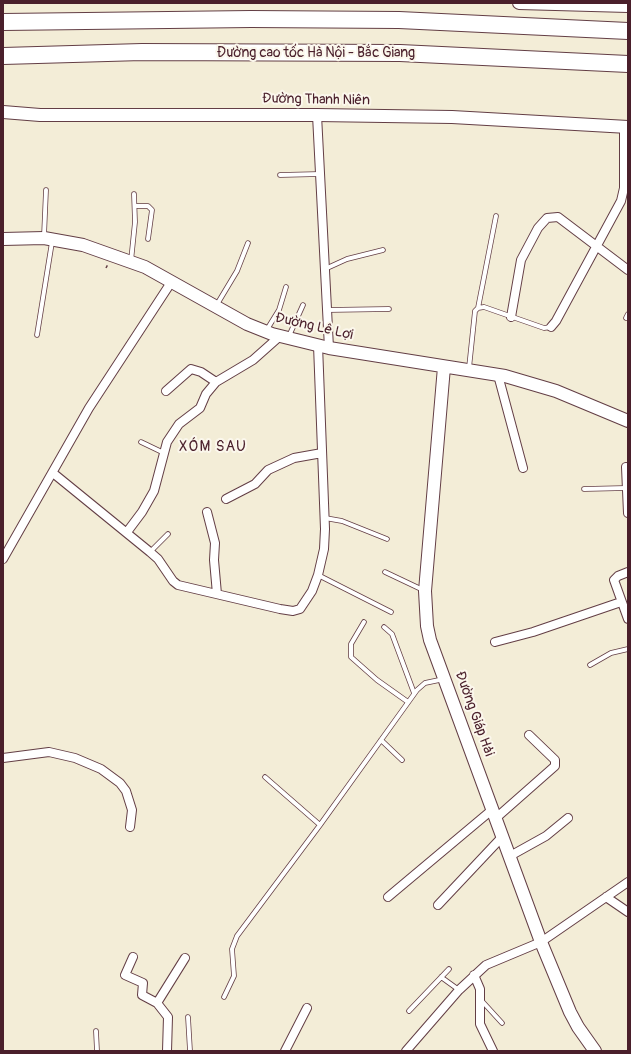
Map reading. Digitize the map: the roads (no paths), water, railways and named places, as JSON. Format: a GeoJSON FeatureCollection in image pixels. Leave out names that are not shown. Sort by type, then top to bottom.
{"type":"FeatureCollection","features":[{"type":"Feature","properties":{"kind":"highway"},"geometry":{"type":"LineString","coordinates":[[3,21],[399,20],[628,31]]}},
{"type":"Feature","properties":{"kind":"highway"},"geometry":{"type":"LineString","coordinates":[[3,62],[89,59],[142,52]]}},
{"type":"Feature","properties":{"kind":"highway","name":"Đường cao tốc Hà Nội - Bắc Giang"},"geometry":{"type":"LineString","coordinates":[[3,56],[142,52],[400,53],[628,64]]}},
{"type":"Feature","properties":{"kind":"street"},"geometry":{"type":"LineString","coordinates":[[519,3],[628,6]]}},
{"type":"Feature","properties":{"kind":"street","name":"Đường Thanh Niên"},"geometry":{"type":"LineString","coordinates":[[3,112],[40,115],[317,115],[452,118],[626,127]]}},
{"type":"Feature","properties":{"kind":"street"},"geometry":{"type":"LineString","coordinates":[[52,473],[150,552],[175,584],[293,611],[300,609],[305,603],[318,575],[324,549],[325,518],[322,453],[323,346],[326,310],[317,115]]}},
{"type":"Feature","properties":{"kind":"street"},"geometry":{"type":"LineString","coordinates":[[551,327],[595,247],[625,203],[626,127]]}},
{"type":"Feature","properties":{"kind":"street"},"geometry":{"type":"LineString","coordinates":[[511,317],[521,260],[538,228],[547,218],[558,217],[595,247],[628,270]]}},
{"type":"Feature","properties":{"kind":"street","name":"Đường Lê Lợi"},"geometry":{"type":"LineString","coordinates":[[3,239],[48,239],[83,245],[145,267],[247,324],[265,331],[323,346],[498,375],[536,384],[628,420]]}},
{"type":"Feature","properties":{"kind":"street"},"geometry":{"type":"LineString","coordinates":[[3,559],[89,408],[172,281]]}},
{"type":"Feature","properties":{"kind":"street"},"geometry":{"type":"LineString","coordinates":[[127,532],[142,512],[154,491],[164,453],[178,424],[200,408],[208,389],[216,382],[253,360],[284,337]]}},
{"type":"Feature","properties":{"kind":"street","name":"Đường Giáp Hải"},"geometry":{"type":"LineString","coordinates":[[444,367],[425,591],[429,633],[541,942],[573,1017],[595,1051]]}},
{"type":"Feature","properties":{"kind":"street"},"geometry":{"type":"LineString","coordinates":[[166,390],[191,369],[201,372],[216,382]]}},
{"type":"Feature","properties":{"kind":"street"},"geometry":{"type":"LineString","coordinates":[[498,375],[523,468]]}},
{"type":"Feature","properties":{"kind":"street"},"geometry":{"type":"LineString","coordinates":[[226,499],[255,484],[268,470],[294,458],[322,453]]}},
{"type":"Feature","properties":{"kind":"street"},"geometry":{"type":"LineString","coordinates":[[626,467],[628,514]]}},
{"type":"Feature","properties":{"kind":"street"},"geometry":{"type":"LineString","coordinates":[[207,512],[215,543],[214,560],[216,594]]}},
{"type":"Feature","properties":{"kind":"street"},"geometry":{"type":"LineString","coordinates":[[628,572],[618,576],[614,580],[628,619]]}},
{"type":"Feature","properties":{"kind":"street"},"geometry":{"type":"LineString","coordinates":[[494,642],[533,632],[621,602]]}},
{"type":"Feature","properties":{"kind":"street"},"geometry":{"type":"LineString","coordinates":[[388,896],[555,766],[555,760],[529,735]]}},
{"type":"Feature","properties":{"kind":"street"},"geometry":{"type":"LineString","coordinates":[[3,758],[49,752],[75,758],[101,769],[120,783],[126,791],[132,810],[130,827]]}},
{"type":"Feature","properties":{"kind":"street"},"geometry":{"type":"LineString","coordinates":[[510,856],[546,836],[568,818]]}},
{"type":"Feature","properties":{"kind":"street"},"geometry":{"type":"LineString","coordinates":[[438,905],[503,836]]}},
{"type":"Feature","properties":{"kind":"street"},"geometry":{"type":"LineString","coordinates":[[406,1051],[474,974],[486,965],[541,942],[628,882]]}},
{"type":"Feature","properties":{"kind":"street"},"geometry":{"type":"LineString","coordinates":[[606,897],[628,912]]}},
{"type":"Feature","properties":{"kind":"street"},"geometry":{"type":"LineString","coordinates":[[133,957],[125,975],[143,983],[142,995],[157,1003],[168,1017],[167,1051]]}},
{"type":"Feature","properties":{"kind":"street"},"geometry":{"type":"LineString","coordinates":[[157,1003],[185,958]]}},
{"type":"Feature","properties":{"kind":"street"},"geometry":{"type":"LineString","coordinates":[[474,974],[481,1000],[480,1024],[493,1051]]}},
{"type":"Feature","properties":{"kind":"street"},"geometry":{"type":"LineString","coordinates":[[285,1051],[307,1008]]}},
{"type":"Feature","properties":{"kind":"lane"},"geometry":{"type":"LineString","coordinates":[[280,175],[320,174]]}},
{"type":"Feature","properties":{"kind":"lane"},"geometry":{"type":"LineString","coordinates":[[38,335],[48,239],[46,190]]}},
{"type":"Feature","properties":{"kind":"lane"},"geometry":{"type":"LineString","coordinates":[[130,262],[135,206],[134,194]]}},
{"type":"Feature","properties":{"kind":"lane"},"geometry":{"type":"LineString","coordinates":[[135,206],[148,206],[152,210],[148,240]]}},
{"type":"Feature","properties":{"kind":"lane"},"geometry":{"type":"LineString","coordinates":[[468,371],[475,311],[478,308],[496,216]]}},
{"type":"Feature","properties":{"kind":"lane"},"geometry":{"type":"LineString","coordinates":[[216,306],[237,271],[248,243]]}},
{"type":"Feature","properties":{"kind":"lane"},"geometry":{"type":"LineString","coordinates":[[324,269],[347,259],[383,250]]}},
{"type":"Feature","properties":{"kind":"lane"},"geometry":{"type":"LineString","coordinates":[[265,331],[279,310],[286,287]]}},
{"type":"Feature","properties":{"kind":"lane"},"geometry":{"type":"LineString","coordinates":[[284,337],[303,305]]}},
{"type":"Feature","properties":{"kind":"lane"},"geometry":{"type":"LineString","coordinates":[[478,308],[484,307],[544,328],[551,327]]}},
{"type":"Feature","properties":{"kind":"lane"},"geometry":{"type":"LineString","coordinates":[[326,310],[389,309]]}},
{"type":"Feature","properties":{"kind":"lane"},"geometry":{"type":"LineString","coordinates":[[626,318],[628,314]]}},
{"type":"Feature","properties":{"kind":"lane"},"geometry":{"type":"LineString","coordinates":[[141,442],[164,453]]}},
{"type":"Feature","properties":{"kind":"lane"},"geometry":{"type":"LineString","coordinates":[[584,489],[626,488]]}},
{"type":"Feature","properties":{"kind":"lane"},"geometry":{"type":"LineString","coordinates":[[325,518],[342,521],[388,539]]}},
{"type":"Feature","properties":{"kind":"lane"},"geometry":{"type":"LineString","coordinates":[[150,552],[168,534]]}},
{"type":"Feature","properties":{"kind":"lane"},"geometry":{"type":"LineString","coordinates":[[385,572],[425,591]]}},
{"type":"Feature","properties":{"kind":"lane"},"geometry":{"type":"LineString","coordinates":[[318,575],[391,612]]}},
{"type":"Feature","properties":{"kind":"lane"},"geometry":{"type":"LineString","coordinates":[[364,622],[351,644],[351,657],[377,680],[408,702]]}},
{"type":"Feature","properties":{"kind":"lane"},"geometry":{"type":"LineString","coordinates":[[384,627],[392,634],[414,693]]}},
{"type":"Feature","properties":{"kind":"lane"},"geometry":{"type":"LineString","coordinates":[[590,665],[611,653],[628,649]]}},
{"type":"Feature","properties":{"kind":"lane"},"geometry":{"type":"LineString","coordinates":[[224,997],[234,976],[232,949],[237,936],[320,825],[414,693],[426,683],[446,679]]}},
{"type":"Feature","properties":{"kind":"lane"},"geometry":{"type":"LineString","coordinates":[[381,740],[402,760]]}},
{"type":"Feature","properties":{"kind":"lane"},"geometry":{"type":"LineString","coordinates":[[265,777],[320,825]]}},
{"type":"Feature","properties":{"kind":"lane"},"geometry":{"type":"LineString","coordinates":[[409,1010],[449,969]]}},
{"type":"Feature","properties":{"kind":"lane"},"geometry":{"type":"LineString","coordinates":[[441,977],[459,990]]}},
{"type":"Feature","properties":{"kind":"lane"},"geometry":{"type":"LineString","coordinates":[[481,1000],[502,1023]]}},
{"type":"Feature","properties":{"kind":"lane"},"geometry":{"type":"LineString","coordinates":[[188,1017],[190,1051]]}},
{"type":"Feature","properties":{"kind":"lane"},"geometry":{"type":"LineString","coordinates":[[96,1031],[95,1046],[97,1051]]}},
{"type":"Feature","properties":{"kind":"district","name":"XÓM SAU"},"geometry":{"type":"Point","coordinates":[213,447]}}]}
